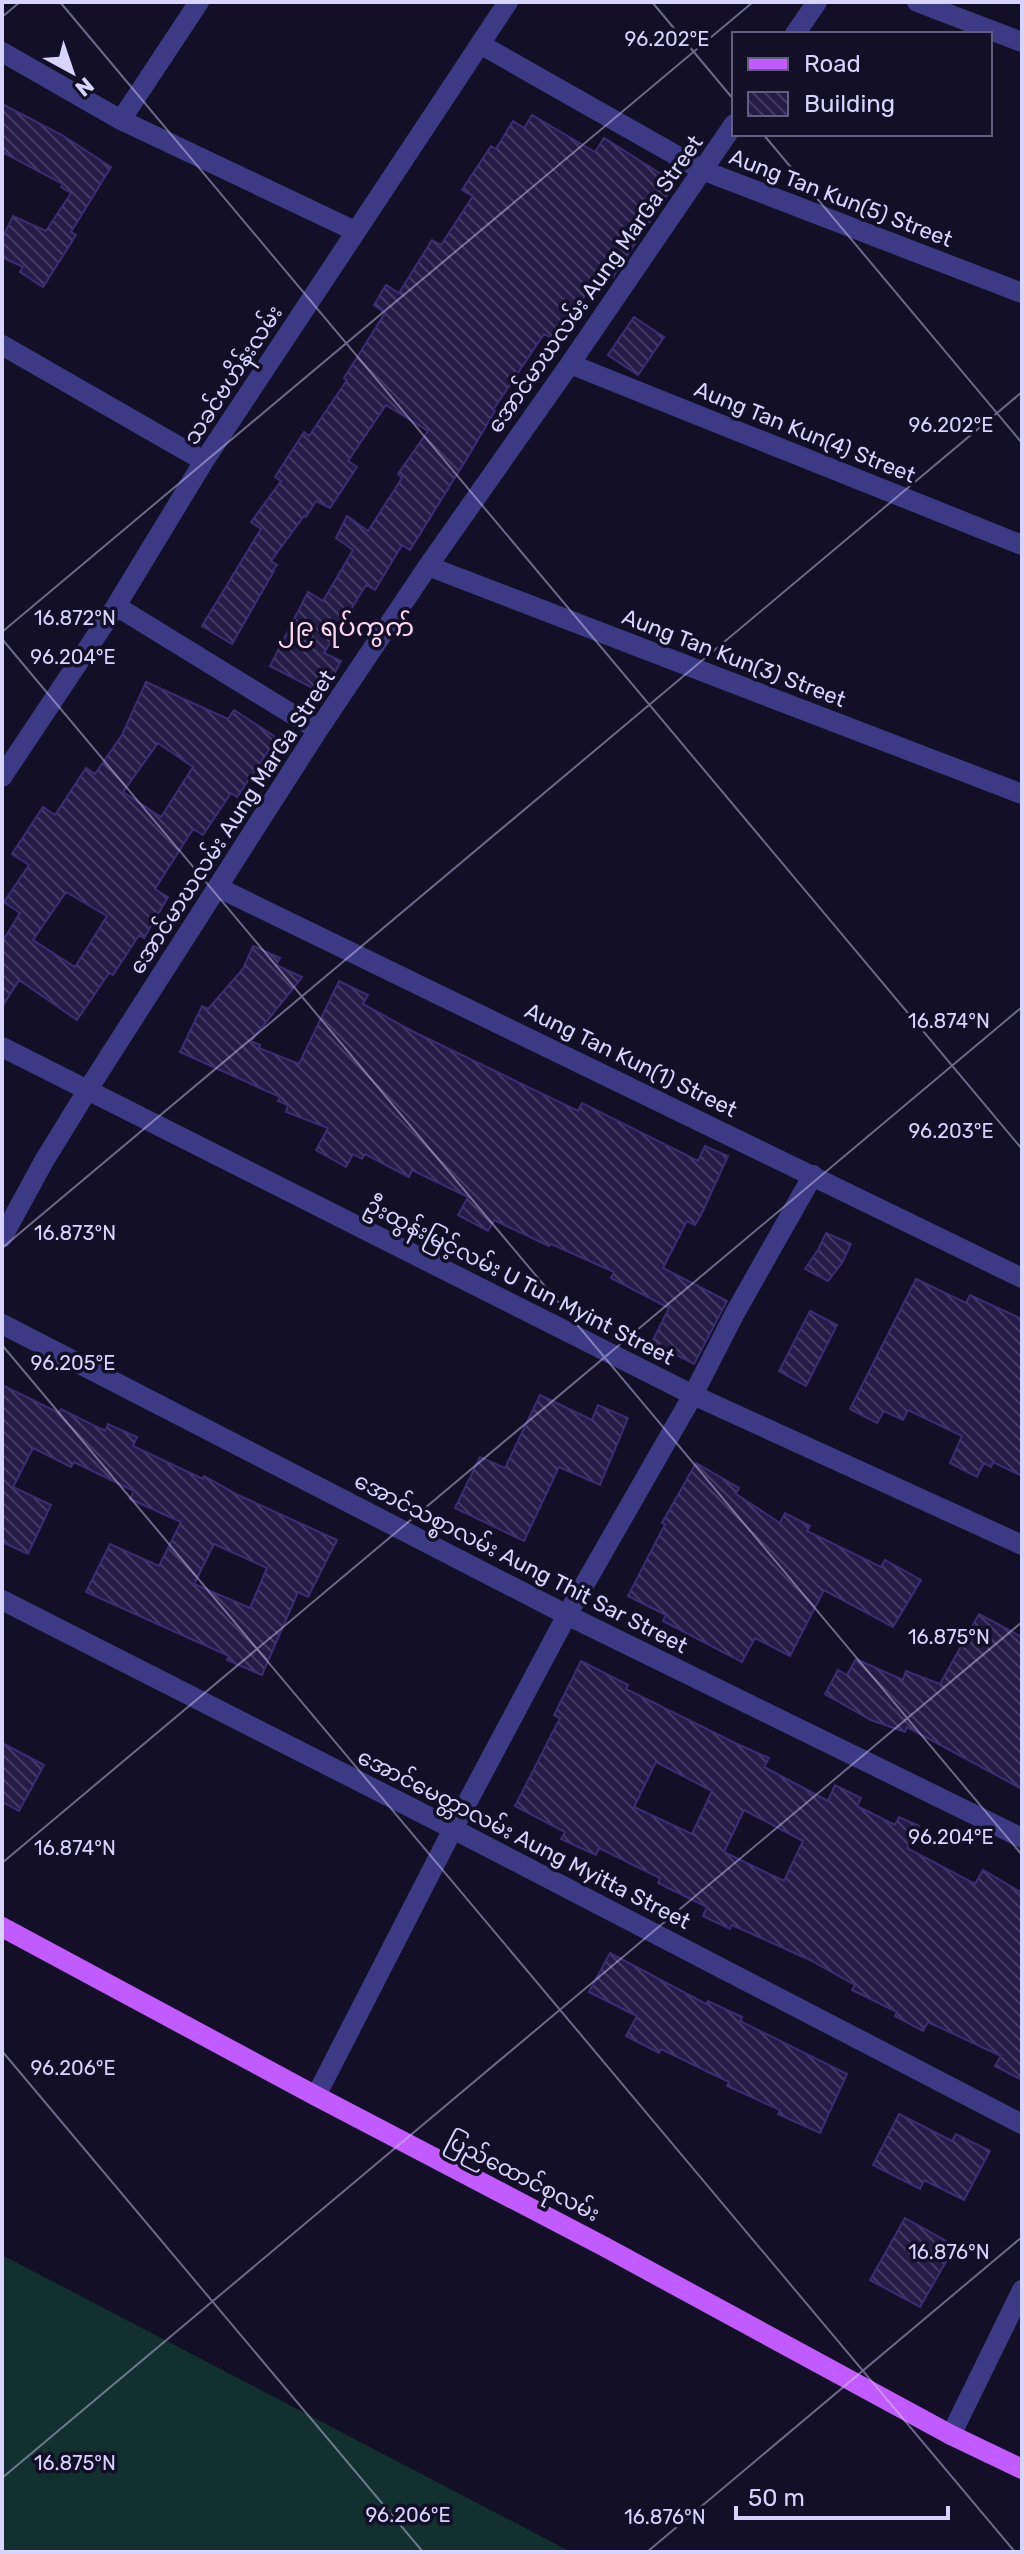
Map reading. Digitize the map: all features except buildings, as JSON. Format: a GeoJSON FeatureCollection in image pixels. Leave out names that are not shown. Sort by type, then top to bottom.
{"type":"FeatureCollection","features":[{"type":"Feature","properties":{"kind":"main road","name":"ပြည်ထောင်စုလမ်း"},"geometry":{"type":"LineString","coordinates":[[2,1927],[605,2247],[951,2435],[1022,2469]]}},
{"type":"Feature","properties":{"kind":"street"},"geometry":{"type":"LineString","coordinates":[[121,120],[199,2]]}},
{"type":"Feature","properties":{"kind":"street","name":"သခင်ဗဟိန်းလမ်း"},"geometry":{"type":"LineString","coordinates":[[2,777],[116,606],[204,461],[508,2]]}},
{"type":"Feature","properties":{"kind":"street"},"geometry":{"type":"LineString","coordinates":[[796,32],[817,2]]}},
{"type":"Feature","properties":{"kind":"street"},"geometry":{"type":"LineString","coordinates":[[917,2],[1022,42]]}},
{"type":"Feature","properties":{"kind":"street","name":"Aung Tan Kun(5) Street"},"geometry":{"type":"LineString","coordinates":[[480,44],[702,170],[1022,293]]}},
{"type":"Feature","properties":{"kind":"street"},"geometry":{"type":"LineString","coordinates":[[2,52],[121,120],[355,231]]}},
{"type":"Feature","properties":{"kind":"street","name":"အောင်မာဃလမ်း Aung MarGa Street"},"geometry":{"type":"LineString","coordinates":[[2,1238],[87,1091],[318,730],[732,127]]}},
{"type":"Feature","properties":{"kind":"street"},"geometry":{"type":"LineString","coordinates":[[2,345],[204,461]]}},
{"type":"Feature","properties":{"kind":"street","name":"Aung Tan Kun(4) Street"},"geometry":{"type":"LineString","coordinates":[[570,364],[1022,545]]}},
{"type":"Feature","properties":{"kind":"street","name":"Aung Tan Kun(3) Street"},"geometry":{"type":"LineString","coordinates":[[428,566],[1022,794]]}},
{"type":"Feature","properties":{"kind":"street"},"geometry":{"type":"LineString","coordinates":[[116,606],[318,730]]}},
{"type":"Feature","properties":{"kind":"street","name":"Aung Tan Kun(1) Street"},"geometry":{"type":"LineString","coordinates":[[219,888],[1020,1272]]}},
{"type":"Feature","properties":{"kind":"street","name":"ဦးထွန်းမြင့်လမ်း U Tun Myint Street"},"geometry":{"type":"LineString","coordinates":[[2,1047],[693,1395],[1022,1545]]}},
{"type":"Feature","properties":{"kind":"street"},"geometry":{"type":"LineString","coordinates":[[316,2096],[567,1615],[693,1395],[813,1175]]}},
{"type":"Feature","properties":{"kind":"street","name":"အောင်သစ္စာလမ်း Aung Thit Sar Street"},"geometry":{"type":"LineString","coordinates":[[2,1324],[567,1615],[1022,1838]]}},
{"type":"Feature","properties":{"kind":"street","name":"အောင်မေတ္တာလမ်း Aung Myitta Street"},"geometry":{"type":"LineString","coordinates":[[2,1600],[1022,2124]]}},
{"type":"Feature","properties":{"kind":"street"},"geometry":{"type":"LineString","coordinates":[[951,2435],[1022,2290]]}},
{"type":"Feature","properties":{"kind":"green space"},"geometry":{"type":"Polygon","coordinates":[[[2,2255],[571,2552],[2,2552],[2,2255]]]}},
{"type":"Feature","properties":{"kind":"district","name":"၂၉ ရပ်ကွက်"},"geometry":{"type":"Point","coordinates":[346,627]}}]}
